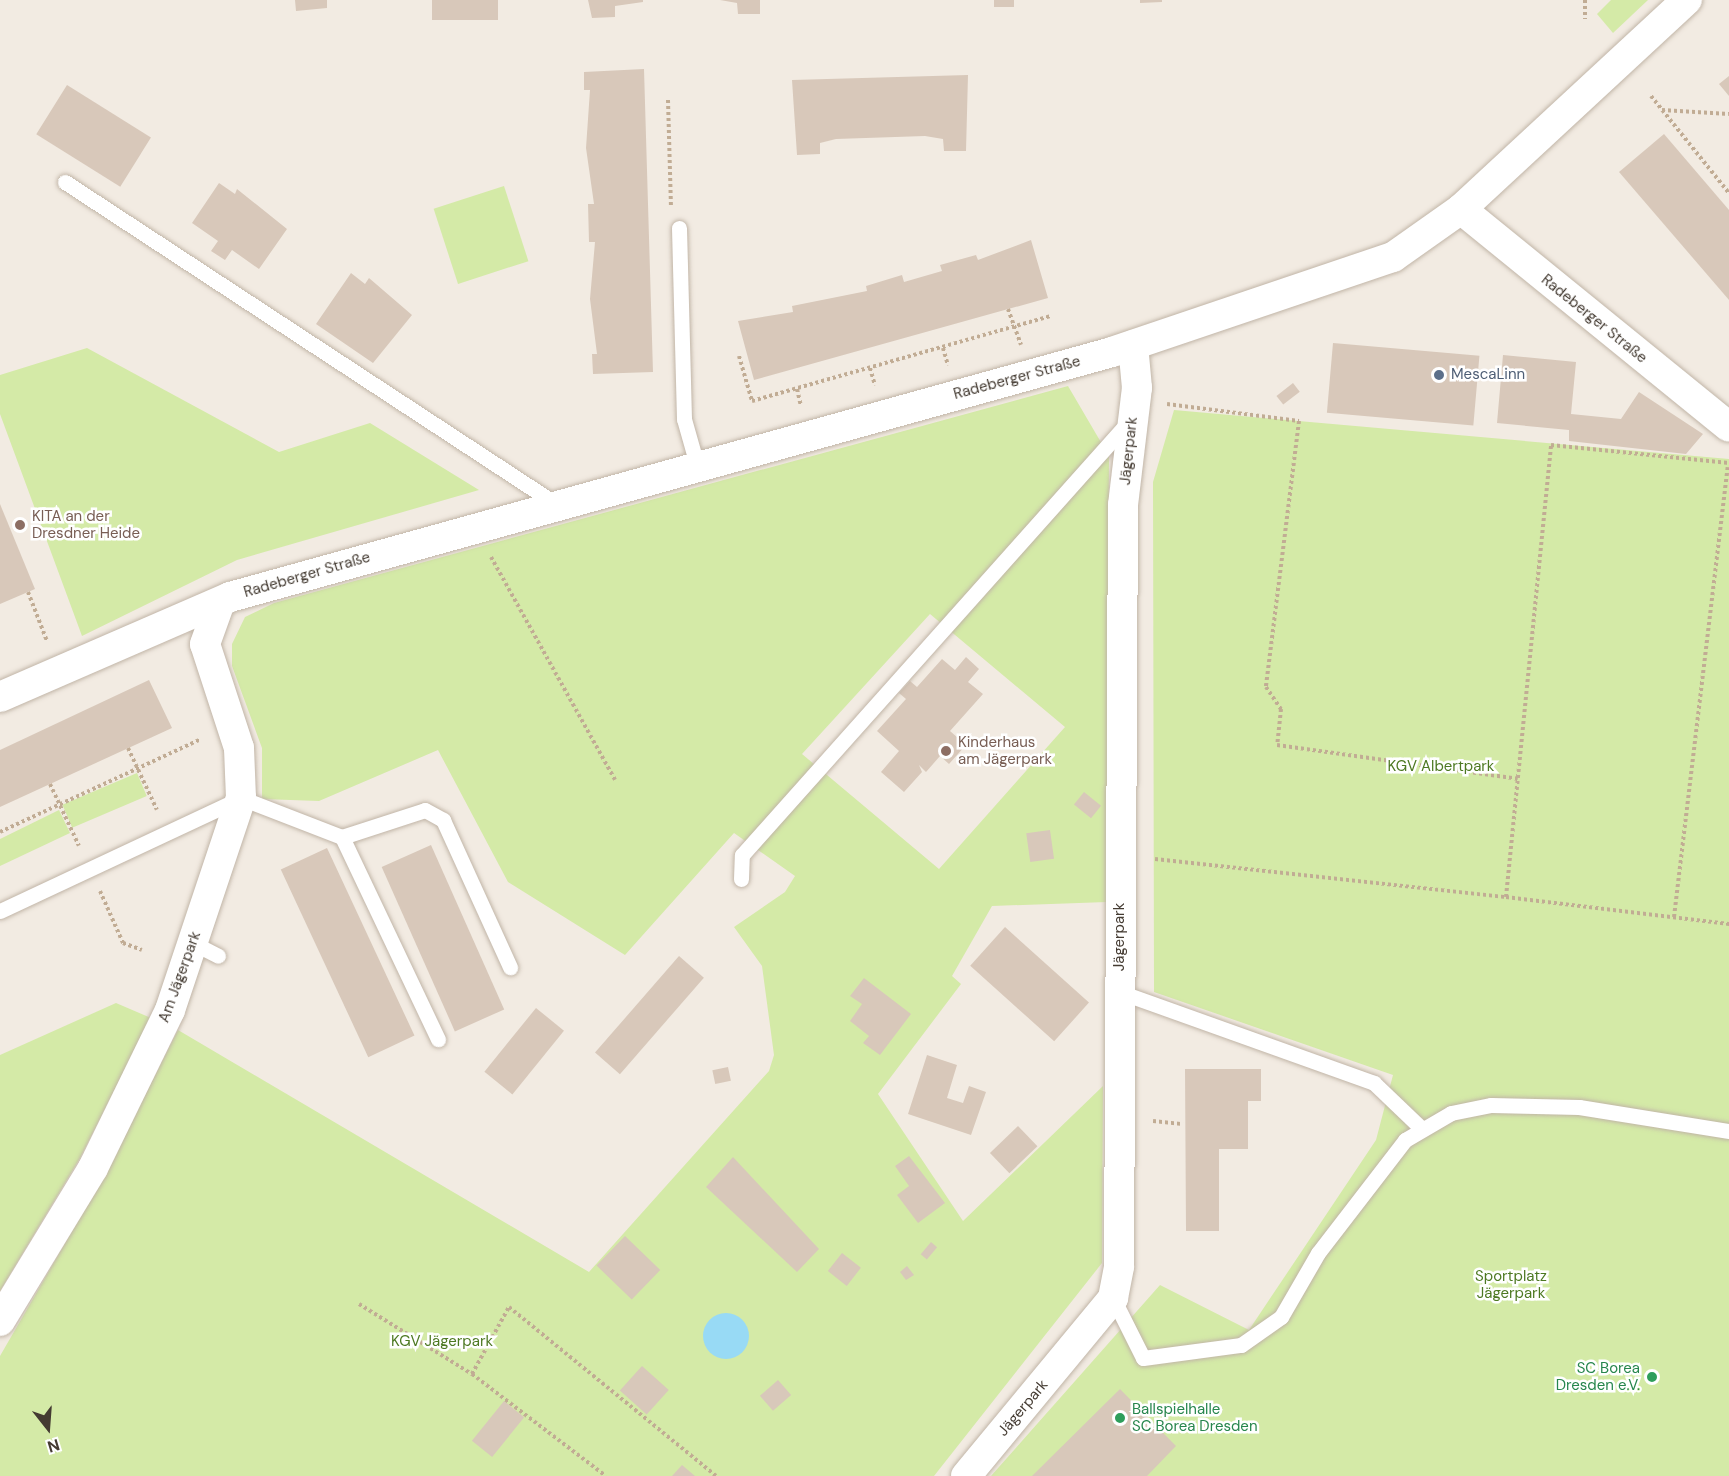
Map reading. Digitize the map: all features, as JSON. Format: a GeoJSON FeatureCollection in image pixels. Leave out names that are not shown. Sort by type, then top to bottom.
{"type":"FeatureCollection","features":[{"type":"Feature","properties":{"kind":"street","name":"Radeberger Straße"},"geometry":{"type":"LineString","coordinates":[[0,697],[219,605],[230,597],[556,504],[1133,345],[1393,257],[1461,209],[1687,0]]}},
{"type":"Feature","properties":{"kind":"street","name":"Radeberger Straße"},"geometry":{"type":"LineString","coordinates":[[1461,209],[1729,427]]}},
{"type":"Feature","properties":{"kind":"street","name":"Jägerpark"},"geometry":{"type":"LineString","coordinates":[[966,1476],[1113,1298],[1119,1267],[1123,505],[1135,402],[1133,345]]}},
{"type":"Feature","properties":{"kind":"street","name":"Am Jägerpark"},"geometry":{"type":"LineString","coordinates":[[0,1321],[93,1168],[170,1010],[205,950],[241,798],[239,748],[206,644],[219,605]]}},
{"type":"Feature","properties":{"kind":"lane"},"geometry":{"type":"LineString","coordinates":[[65,182],[556,504]]}},
{"type":"Feature","properties":{"kind":"lane"},"geometry":{"type":"LineString","coordinates":[[680,228],[684,419],[697,465]]}},
{"type":"Feature","properties":{"kind":"lane"},"geometry":{"type":"LineString","coordinates":[[741,879],[742,855],[1135,402]]}},
{"type":"Feature","properties":{"kind":"lane"},"geometry":{"type":"LineString","coordinates":[[0,911],[241,798],[342,837],[425,810],[443,820],[510,967]]}},
{"type":"Feature","properties":{"kind":"lane"},"geometry":{"type":"LineString","coordinates":[[342,837],[438,1039]]}},
{"type":"Feature","properties":{"kind":"lane"},"geometry":{"type":"LineString","coordinates":[[1120,992],[1374,1083],[1421,1128]]}},
{"type":"Feature","properties":{"kind":"lane"},"geometry":{"type":"LineString","coordinates":[[1113,1298],[1143,1358],[1241,1345],[1281,1317],[1318,1253],[1371,1180],[1421,1128],[1451,1113],[1491,1105],[1579,1107],[1729,1131]]}},
{"type":"Feature","properties":{"kind":"path"},"geometry":{"type":"LineString","coordinates":[[1585,0],[1585,19]]}},
{"type":"Feature","properties":{"kind":"path"},"geometry":{"type":"LineString","coordinates":[[1651,96],[1729,193]]}},
{"type":"Feature","properties":{"kind":"path"},"geometry":{"type":"LineString","coordinates":[[668,100],[671,208],[680,228]]}},
{"type":"Feature","properties":{"kind":"path"},"geometry":{"type":"LineString","coordinates":[[1662,110],[1729,114]]}},
{"type":"Feature","properties":{"kind":"path"},"geometry":{"type":"LineString","coordinates":[[1008,309],[1022,348]]}},
{"type":"Feature","properties":{"kind":"path"},"geometry":{"type":"LineString","coordinates":[[739,356],[752,401],[1051,316]]}},
{"type":"Feature","properties":{"kind":"path"},"geometry":{"type":"LineString","coordinates":[[943,348],[949,369]]}},
{"type":"Feature","properties":{"kind":"path"},"geometry":{"type":"LineString","coordinates":[[870,368],[876,389]]}},
{"type":"Feature","properties":{"kind":"path"},"geometry":{"type":"LineString","coordinates":[[797,389],[802,409]]}},
{"type":"Feature","properties":{"kind":"path"},"geometry":{"type":"LineString","coordinates":[[1135,402],[1299,421],[1266,687],[1281,709],[1277,745],[1518,779]]}},
{"type":"Feature","properties":{"kind":"path"},"geometry":{"type":"LineString","coordinates":[[1506,897],[1551,445],[1728,465],[1674,917]]}},
{"type":"Feature","properties":{"kind":"path"},"geometry":{"type":"LineString","coordinates":[[475,527],[615,780]]}},
{"type":"Feature","properties":{"kind":"path"},"geometry":{"type":"LineString","coordinates":[[28,592],[60,673]]}},
{"type":"Feature","properties":{"kind":"path"},"geometry":{"type":"LineString","coordinates":[[0,832],[199,740]]}},
{"type":"Feature","properties":{"kind":"path"},"geometry":{"type":"LineString","coordinates":[[128,748],[152,798]]}},
{"type":"Feature","properties":{"kind":"path"},"geometry":{"type":"LineString","coordinates":[[50,784],[123,943],[142,950]]}},
{"type":"Feature","properties":{"kind":"path"},"geometry":{"type":"LineString","coordinates":[[1121,855],[1729,924]]}},
{"type":"Feature","properties":{"kind":"path"},"geometry":{"type":"LineString","coordinates":[[1153,1117],[1153,1123],[1183,1124]]}},
{"type":"Feature","properties":{"kind":"path"},"geometry":{"type":"LineString","coordinates":[[359,1304],[472,1374],[606,1476]]}},
{"type":"Feature","properties":{"kind":"path"},"geometry":{"type":"LineString","coordinates":[[472,1374],[508,1307],[716,1476]]}},
{"type":"Feature","properties":{"kind":"green space"},"geometry":{"type":"Polygon","coordinates":[[[1611,0],[1648,0],[1613,33],[1597,14],[1611,0]]]}},
{"type":"Feature","properties":{"kind":"green space"},"geometry":{"type":"Polygon","coordinates":[[[504,186],[528,261],[458,284],[434,209],[504,186]]]}},
{"type":"Feature","properties":{"kind":"green space"},"geometry":{"type":"Polygon","coordinates":[[[87,348],[279,452],[370,423],[479,490],[237,560],[82,636],[0,414],[0,375],[87,348]]]}},
{"type":"Feature","properties":{"kind":"green space","name":"KGV Jägerpark"},"geometry":{"type":"Polygon","coordinates":[[[1068,386],[1109,456],[1107,902],[992,906],[952,976],[961,984],[878,1094],[963,1221],[1103,1086],[1102,1263],[934,1476],[0,1476],[0,1356],[105,1174],[178,1030],[589,1272],[769,1071],[774,1055],[762,966],[734,927],[785,892],[795,876],[734,833],[625,955],[508,882],[438,750],[319,801],[262,799],[262,748],[232,666],[232,644],[245,617],[274,603],[1068,386]],[[930,614],[802,754],[939,869],[1065,727],[930,614]]]}},
{"type":"Feature","properties":{"kind":"green space","name":"KGV Albertpark"},"geometry":{"type":"Polygon","coordinates":[[[1174,410],[1729,459],[1729,1476],[991,1476],[1160,1285],[1249,1330],[1376,1140],[1393,1075],[1154,992],[1153,482],[1174,410]]]}},
{"type":"Feature","properties":{"kind":"green space"},"geometry":{"type":"Polygon","coordinates":[[[137,773],[147,796],[72,828],[62,805],[137,773]]]}},
{"type":"Feature","properties":{"kind":"green space"},"geometry":{"type":"Polygon","coordinates":[[[59,810],[70,833],[0,866],[0,839],[59,810]]]}},
{"type":"Feature","properties":{"kind":"green space"},"geometry":{"type":"Polygon","coordinates":[[[116,1003],[151,1018],[80,1158],[0,1291],[0,1055],[116,1003]]]}},
{"type":"Feature","properties":{"kind":"water"},"geometry":{"type":"Polygon","coordinates":[[[726,1313],[742,1320],[749,1336],[742,1352],[726,1359],[710,1352],[703,1336],[710,1320],[726,1313]]]}},
{"type":"Feature","properties":{"kind":"building"},"geometry":{"type":"Polygon","coordinates":[[[295,0],[327,0],[327,8],[296,11],[295,0]]]}},
{"type":"Feature","properties":{"kind":"building"},"geometry":{"type":"Polygon","coordinates":[[[432,0],[498,0],[498,20],[432,20],[432,0]]]}},
{"type":"Feature","properties":{"kind":"building"},"geometry":{"type":"Polygon","coordinates":[[[588,0],[643,0],[643,2],[615,6],[615,17],[592,18],[588,0]]]}},
{"type":"Feature","properties":{"kind":"building"},"geometry":{"type":"Polygon","coordinates":[[[720,0],[760,0],[760,14],[738,14],[737,3],[720,0]]]}},
{"type":"Feature","properties":{"kind":"building"},"geometry":{"type":"Polygon","coordinates":[[[994,0],[1014,0],[1014,7],[994,7],[994,0]]]}},
{"type":"Feature","properties":{"kind":"building"},"geometry":{"type":"Polygon","coordinates":[[[1140,0],[1162,0],[1162,2],[1140,3],[1140,0]]]}},
{"type":"Feature","properties":{"kind":"building"},"geometry":{"type":"Polygon","coordinates":[[[644,69],[653,372],[593,374],[592,354],[597,354],[590,299],[595,242],[589,242],[588,204],[594,204],[586,148],[590,90],[584,90],[584,72],[644,69]]]}},
{"type":"Feature","properties":{"kind":"building"},"geometry":{"type":"Polygon","coordinates":[[[968,75],[966,151],[944,151],[943,139],[925,136],[836,139],[820,143],[820,154],[797,155],[792,80],[968,75]]]}},
{"type":"Feature","properties":{"kind":"building"},"geometry":{"type":"Polygon","coordinates":[[[1729,76],[1729,96],[1719,84],[1729,76]]]}},
{"type":"Feature","properties":{"kind":"building"},"geometry":{"type":"Polygon","coordinates":[[[67,85],[151,137],[120,187],[36,134],[67,85]]]}},
{"type":"Feature","properties":{"kind":"building"},"geometry":{"type":"Polygon","coordinates":[[[1664,134],[1729,210],[1729,300],[1619,172],[1664,134]]]}},
{"type":"Feature","properties":{"kind":"building"},"geometry":{"type":"Polygon","coordinates":[[[219,183],[235,194],[237,189],[287,229],[259,269],[232,250],[225,260],[211,251],[218,241],[192,223],[219,183]]]}},
{"type":"Feature","properties":{"kind":"building"},"geometry":{"type":"Polygon","coordinates":[[[1031,240],[1048,298],[754,380],[738,321],[793,312],[792,306],[867,291],[866,286],[902,275],[904,282],[942,271],[940,265],[976,255],[978,260],[1031,240]]]}},
{"type":"Feature","properties":{"kind":"building"},"geometry":{"type":"Polygon","coordinates":[[[351,273],[365,284],[369,278],[412,315],[373,363],[316,324],[351,273]]]}},
{"type":"Feature","properties":{"kind":"building"},"geometry":{"type":"Polygon","coordinates":[[[1333,343],[1479,356],[1473,426],[1327,413],[1333,343]]]}},
{"type":"Feature","properties":{"kind":"building"},"geometry":{"type":"Polygon","coordinates":[[[1503,355],[1576,362],[1571,414],[1621,419],[1639,392],[1703,434],[1686,454],[1569,441],[1569,430],[1497,423],[1503,355]]]}},
{"type":"Feature","properties":{"kind":"building"},"geometry":{"type":"Polygon","coordinates":[[[1293,383],[1300,392],[1283,405],[1276,396],[1293,383]]]}},
{"type":"Feature","properties":{"kind":"building","name":"KITA an der Dresdner Heide"},"geometry":{"type":"Polygon","coordinates":[[[0,504],[35,589],[0,604],[0,504]]]}},
{"type":"Feature","properties":{"kind":"building"},"geometry":{"type":"Polygon","coordinates":[[[966,657],[979,669],[968,682],[983,694],[950,731],[966,745],[949,764],[940,756],[926,772],[919,765],[922,772],[904,792],[881,772],[899,751],[877,731],[906,699],[899,693],[910,681],[917,687],[942,659],[955,670],[966,657]]]}},
{"type":"Feature","properties":{"kind":"building"},"geometry":{"type":"Polygon","coordinates":[[[149,680],[172,728],[0,807],[0,750],[149,680]]]}},
{"type":"Feature","properties":{"kind":"building"},"geometry":{"type":"Polygon","coordinates":[[[1084,792],[1101,806],[1091,818],[1074,804],[1084,792]]]}},
{"type":"Feature","properties":{"kind":"building"},"geometry":{"type":"Polygon","coordinates":[[[1050,830],[1054,859],[1030,862],[1026,833],[1050,830]]]}},
{"type":"Feature","properties":{"kind":"building"},"geometry":{"type":"Polygon","coordinates":[[[431,845],[504,1009],[455,1031],[382,867],[431,845]]]}},
{"type":"Feature","properties":{"kind":"building"},"geometry":{"type":"Polygon","coordinates":[[[327,848],[414,1036],[368,1057],[281,870],[327,848]]]}},
{"type":"Feature","properties":{"kind":"building"},"geometry":{"type":"Polygon","coordinates":[[[1005,927],[1089,1003],[1054,1041],[970,966],[1005,927]]]}},
{"type":"Feature","properties":{"kind":"building"},"geometry":{"type":"Polygon","coordinates":[[[679,956],[704,978],[620,1074],[595,1053],[679,956]]]}},
{"type":"Feature","properties":{"kind":"building"},"geometry":{"type":"Polygon","coordinates":[[[864,978],[911,1014],[880,1055],[863,1043],[869,1036],[850,1021],[862,1004],[850,996],[864,978]]]}},
{"type":"Feature","properties":{"kind":"building"},"geometry":{"type":"Polygon","coordinates":[[[536,1008],[564,1031],[512,1094],[484,1072],[536,1008]]]}},
{"type":"Feature","properties":{"kind":"building"},"geometry":{"type":"Polygon","coordinates":[[[927,1055],[957,1065],[947,1098],[963,1103],[969,1086],[986,1092],[971,1135],[908,1114],[927,1055]]]}},
{"type":"Feature","properties":{"kind":"building"},"geometry":{"type":"Polygon","coordinates":[[[728,1067],[731,1081],[715,1084],[712,1070],[728,1067]]]}},
{"type":"Feature","properties":{"kind":"building"},"geometry":{"type":"Polygon","coordinates":[[[1185,1069],[1261,1069],[1261,1101],[1248,1101],[1248,1149],[1219,1149],[1219,1231],[1186,1231],[1185,1069]]]}},
{"type":"Feature","properties":{"kind":"building"},"geometry":{"type":"Polygon","coordinates":[[[1018,1126],[1037,1146],[1009,1173],[990,1153],[1018,1126]]]}},
{"type":"Feature","properties":{"kind":"building"},"geometry":{"type":"Polygon","coordinates":[[[909,1156],[945,1203],[918,1223],[897,1195],[909,1186],[895,1166],[909,1156]]]}},
{"type":"Feature","properties":{"kind":"building"},"geometry":{"type":"Polygon","coordinates":[[[733,1157],[819,1249],[797,1272],[706,1187],[733,1157]]]}},
{"type":"Feature","properties":{"kind":"building"},"geometry":{"type":"Polygon","coordinates":[[[625,1236],[660,1270],[632,1300],[597,1265],[625,1236]]]}},
{"type":"Feature","properties":{"kind":"building"},"geometry":{"type":"Polygon","coordinates":[[[931,1242],[937,1247],[927,1259],[921,1254],[931,1242]]]}},
{"type":"Feature","properties":{"kind":"building"},"geometry":{"type":"Polygon","coordinates":[[[842,1253],[861,1268],[847,1286],[828,1271],[842,1253]]]}},
{"type":"Feature","properties":{"kind":"building"},"geometry":{"type":"Polygon","coordinates":[[[907,1266],[914,1275],[906,1280],[900,1272],[907,1266]]]}},
{"type":"Feature","properties":{"kind":"building"},"geometry":{"type":"Polygon","coordinates":[[[642,1366],[669,1390],[647,1415],[620,1391],[642,1366]]]}},
{"type":"Feature","properties":{"kind":"building"},"geometry":{"type":"Polygon","coordinates":[[[778,1380],[791,1395],[773,1411],[760,1396],[778,1380]]]}},
{"type":"Feature","properties":{"kind":"building","name":"Ballspielhalle SC Borea Dresden"},"geometry":{"type":"Polygon","coordinates":[[[1120,1389],[1176,1446],[1147,1476],[1032,1476],[1120,1389]]]}},
{"type":"Feature","properties":{"kind":"building"},"geometry":{"type":"Polygon","coordinates":[[[504,1401],[524,1417],[492,1457],[472,1441],[504,1401]]]}},
{"type":"Feature","properties":{"kind":"building"},"geometry":{"type":"Polygon","coordinates":[[[682,1465],[695,1476],[672,1476],[682,1465]]]}},
{"type":"Feature","properties":{"kind":"place","name":"MescaLinn"},"geometry":{"type":"Point","coordinates":[1439,375]}},
{"type":"Feature","properties":{"kind":"place","name":"KITA an der Dresdner Heide"},"geometry":{"type":"Point","coordinates":[20,525]}},
{"type":"Feature","properties":{"kind":"place","name":"Kinderhaus am Jägerpark"},"geometry":{"type":"Point","coordinates":[946,751]}},
{"type":"Feature","properties":{"kind":"place","name":"SC Borea Dresden e.V."},"geometry":{"type":"Point","coordinates":[1652,1377]}},
{"type":"Feature","properties":{"kind":"place","name":"Ballspielhalle SC Borea Dresden"},"geometry":{"type":"Point","coordinates":[1120,1418]}},
{"type":"Feature","properties":{"kind":"park label","name":"Sportplatz Jägerpark"},"geometry":{"type":"Point","coordinates":[1511,1284]}}]}
